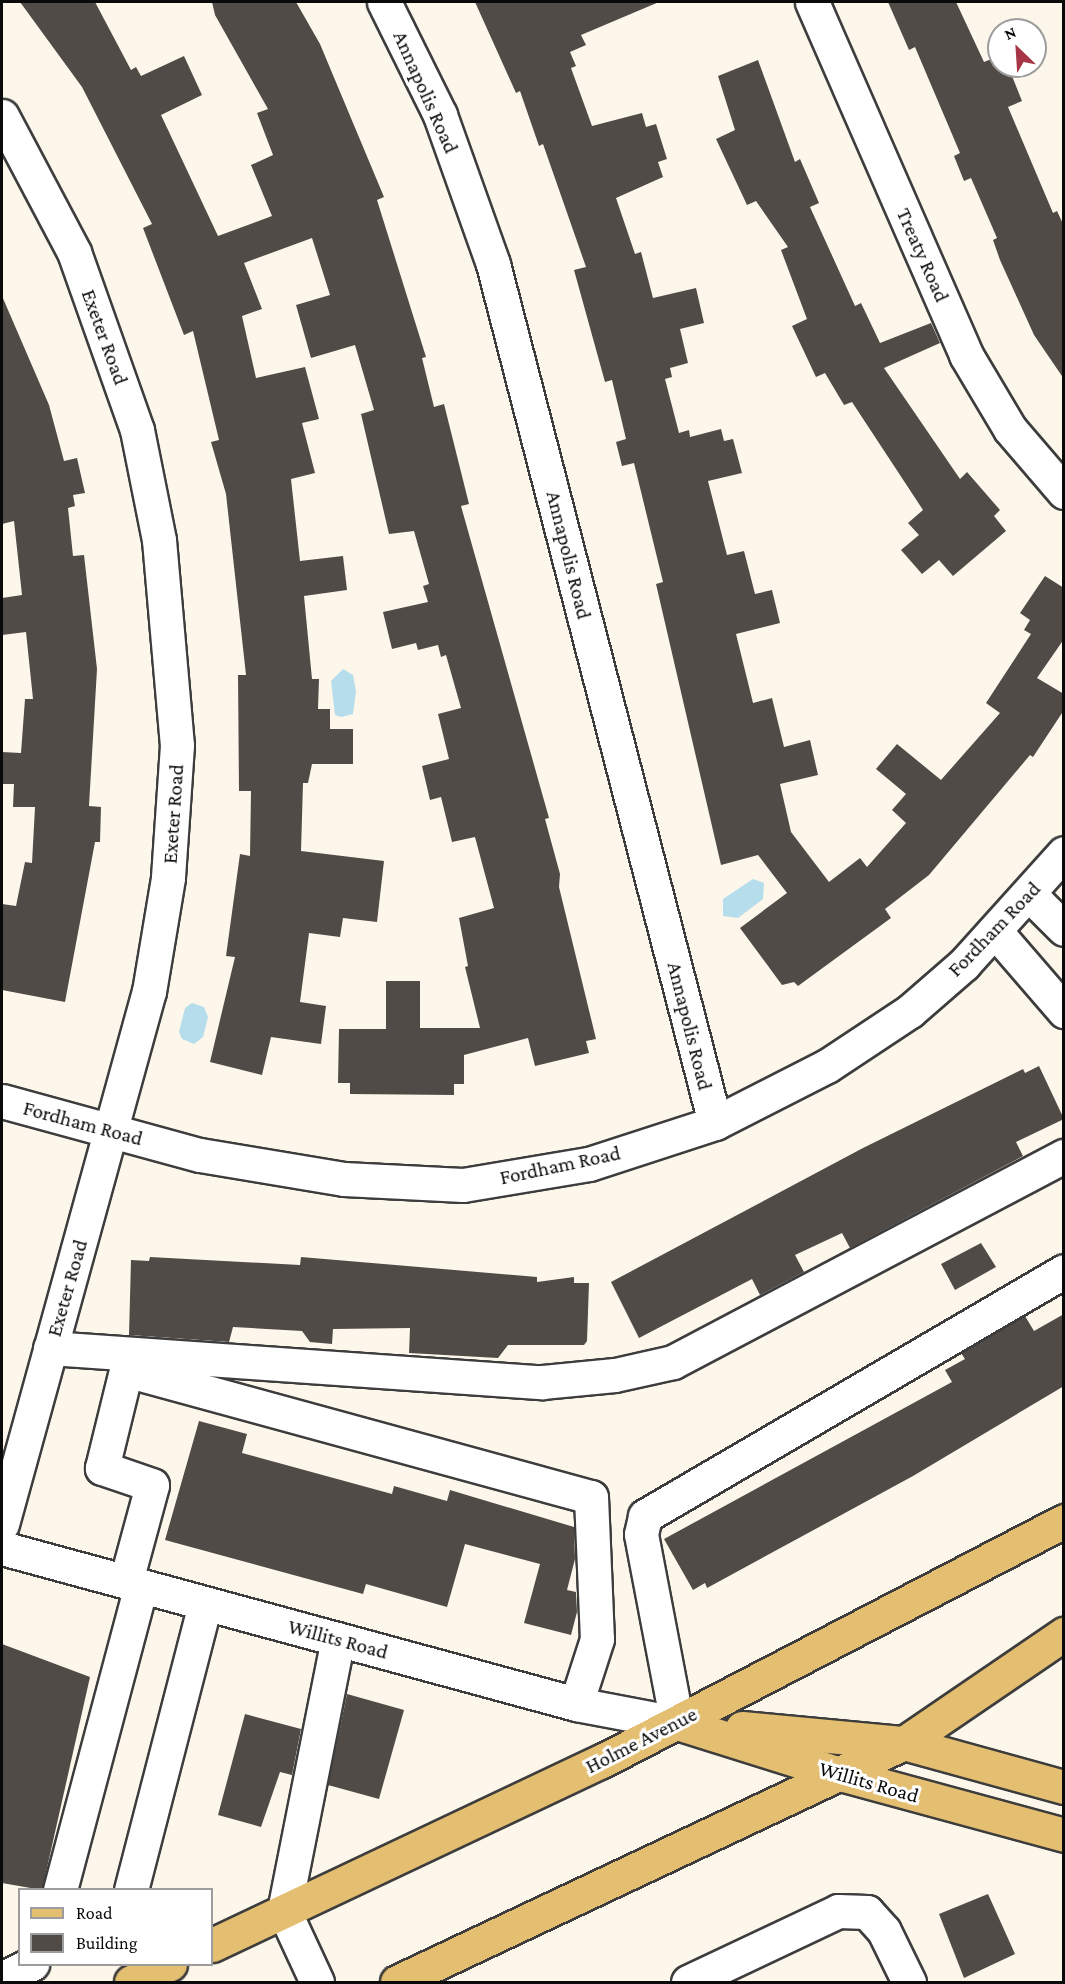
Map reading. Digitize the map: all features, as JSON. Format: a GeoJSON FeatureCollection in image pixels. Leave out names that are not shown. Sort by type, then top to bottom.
{"type":"FeatureCollection","features":[{"type":"Feature","properties":{"kind":"main road","name":"Holme Avenue"},"geometry":{"type":"LineString","coordinates":[[213,1945],[677,1723],[1064,1521]]}},
{"type":"Feature","properties":{"kind":"main road"},"geometry":{"type":"LineString","coordinates":[[397,1983],[904,1743],[1064,1634]]}},
{"type":"Feature","properties":{"kind":"main road","name":"Willits Road"},"geometry":{"type":"LineString","coordinates":[[677,1723],[904,1743],[1064,1787]]}},
{"type":"Feature","properties":{"kind":"main road","name":"Willits Road"},"geometry":{"type":"LineString","coordinates":[[677,1723],[840,1774],[1064,1835]]}},
{"type":"Feature","properties":{"kind":"main road"},"geometry":{"type":"LineString","coordinates":[[131,1983],[168,1966]]}},
{"type":"Feature","properties":{"kind":"street","name":"Annapolis Road"},"geometry":{"type":"LineString","coordinates":[[384,2],[440,115],[493,264],[715,1123]]}},
{"type":"Feature","properties":{"kind":"street","name":"Treaty Road"},"geometry":{"type":"LineString","coordinates":[[812,2],[966,355],[1010,429],[1064,492]]}},
{"type":"Feature","properties":{"kind":"street","name":"Exeter Road"},"geometry":{"type":"LineString","coordinates":[[2,116],[74,252],[108,339],[137,430],[159,540],[172,655],[177,745],[168,878],[149,991],[2,1524]]}},
{"type":"Feature","properties":{"kind":"street","name":"Fordham Road"},"geometry":{"type":"LineString","coordinates":[[2,1101],[200,1155],[344,1179],[463,1185],[589,1164],[715,1123],[827,1066],[910,1011],[995,931],[1064,853]]}},
{"type":"Feature","properties":{"kind":"street"},"geometry":{"type":"LineString","coordinates":[[1029,894],[1064,929]]}},
{"type":"Feature","properties":{"kind":"street"},"geometry":{"type":"LineString","coordinates":[[995,931],[1064,1011]]}},
{"type":"Feature","properties":{"kind":"street"},"geometry":{"type":"LineString","coordinates":[[128,1362],[542,1382],[615,1375],[673,1362],[1064,1156]]}},
{"type":"Feature","properties":{"kind":"street"},"geometry":{"type":"LineString","coordinates":[[677,1723],[641,1534],[645,1516],[1064,1271]]}},
{"type":"Feature","properties":{"kind":"street"},"geometry":{"type":"LineString","coordinates":[[50,1348],[128,1362],[591,1497],[597,1639],[576,1704]]}},
{"type":"Feature","properties":{"kind":"street"},"geometry":{"type":"LineString","coordinates":[[60,1888],[134,1583],[152,1485],[102,1468],[128,1362]]}},
{"type":"Feature","properties":{"kind":"street","name":"Willits Road"},"geometry":{"type":"LineString","coordinates":[[2,1548],[576,1704],[677,1723]]}},
{"type":"Feature","properties":{"kind":"street"},"geometry":{"type":"LineString","coordinates":[[132,1888],[205,1603]]}},
{"type":"Feature","properties":{"kind":"street"},"geometry":{"type":"LineString","coordinates":[[317,1983],[284,1911],[338,1639]]}},
{"type":"Feature","properties":{"kind":"street"},"geometry":{"type":"LineString","coordinates":[[688,1983],[838,1911],[867,1912],[884,1931],[909,1983]]}},
{"type":"Feature","properties":{"kind":"street"},"geometry":{"type":"LineString","coordinates":[[2,1979],[30,1966]]}},
{"type":"Feature","properties":{"kind":"water"},"geometry":{"type":"Polygon","coordinates":[[[343,669],[353,675],[356,691],[353,714],[341,717],[335,715],[331,681],[343,669]]]}},
{"type":"Feature","properties":{"kind":"water"},"geometry":{"type":"Polygon","coordinates":[[[753,879],[764,883],[763,899],[738,918],[723,916],[723,899],[753,879]]]}},
{"type":"Feature","properties":{"kind":"water"},"geometry":{"type":"Polygon","coordinates":[[[192,1003],[204,1007],[208,1017],[203,1037],[194,1044],[182,1039],[179,1032],[185,1008],[192,1003]]]}},
{"type":"Feature","properties":{"kind":"building"},"geometry":{"type":"Polygon","coordinates":[[[20,2],[95,2],[131,70],[136,67],[141,76],[184,56],[202,95],[161,115],[218,236],[272,216],[251,165],[273,155],[257,113],[268,109],[215,15],[212,2],[296,2],[320,44],[384,197],[377,200],[426,357],[422,358],[434,407],[444,404],[469,504],[461,506],[549,818],[545,819],[560,874],[559,887],[596,1039],[586,1041],[589,1053],[535,1066],[528,1038],[464,1055],[464,1084],[454,1084],[454,1095],[350,1094],[350,1083],[338,1083],[339,1029],[386,1029],[386,981],[420,981],[420,1028],[480,1028],[465,967],[468,966],[459,918],[494,908],[475,837],[452,842],[441,797],[430,800],[422,766],[449,759],[438,714],[461,708],[446,655],[441,657],[438,645],[418,650],[416,643],[392,649],[383,612],[428,602],[423,586],[429,584],[414,531],[389,534],[361,414],[374,410],[355,345],[311,358],[296,305],[330,295],[312,238],[244,263],[262,309],[242,316],[256,378],[305,367],[319,419],[302,423],[315,473],[291,479],[300,561],[343,556],[347,590],[304,596],[312,679],[319,679],[318,709],[330,709],[330,729],[353,729],[353,764],[312,764],[308,783],[303,783],[301,851],[384,861],[377,922],[343,918],[340,937],[309,933],[300,1002],[326,1006],[321,1044],[271,1037],[262,1075],[210,1062],[235,957],[226,956],[240,854],[250,856],[251,791],[239,791],[238,675],[246,675],[226,494],[211,442],[219,440],[193,331],[184,335],[143,228],[152,224],[82,87],[20,2]]]}},
{"type":"Feature","properties":{"kind":"building"},"geometry":{"type":"Polygon","coordinates":[[[475,2],[659,2],[581,35],[586,45],[570,52],[576,66],[571,68],[592,126],[642,113],[646,127],[656,124],[667,159],[658,162],[663,177],[616,198],[635,254],[641,252],[653,298],[696,288],[704,323],[680,329],[688,363],[670,368],[672,377],[665,379],[679,433],[689,430],[690,437],[721,429],[724,441],[733,439],[742,473],[708,481],[727,555],[744,551],[755,594],[772,590],[780,623],[736,634],[753,703],[772,698],[784,747],[810,740],[818,775],[780,784],[791,832],[829,882],[860,858],[867,867],[906,823],[892,810],[906,794],[876,769],[897,744],[941,780],[1000,713],[986,703],[1031,634],[1024,630],[1030,620],[1020,613],[1045,576],[1064,588],[1064,639],[1037,678],[1064,694],[1064,710],[1033,757],[1030,755],[929,875],[885,909],[891,918],[798,986],[794,982],[782,985],[740,928],[787,893],[758,855],[721,865],[656,584],[663,582],[634,463],[622,466],[616,442],[626,439],[612,380],[605,382],[574,270],[586,267],[543,144],[539,146],[520,91],[516,93],[475,2]]]}},
{"type":"Feature","properties":{"kind":"building"},"geometry":{"type":"Polygon","coordinates":[[[888,2],[956,2],[984,62],[987,61],[987,78],[1013,78],[1022,101],[1008,107],[1053,213],[1057,211],[1064,226],[1064,379],[1034,335],[1000,260],[993,240],[997,238],[971,178],[964,181],[954,156],[960,153],[915,47],[909,50],[888,2]]]}},
{"type":"Feature","properties":{"kind":"building"},"geometry":{"type":"Polygon","coordinates":[[[758,60],[795,162],[800,159],[819,203],[810,207],[855,306],[861,303],[880,343],[931,323],[940,343],[884,368],[960,479],[967,472],[1000,510],[994,516],[1006,531],[953,576],[939,560],[922,574],[901,550],[919,535],[908,523],[923,510],[852,402],[844,405],[825,373],[816,377],[792,326],[807,319],[781,250],[788,247],[756,201],[747,205],[716,139],[735,130],[718,76],[758,60]]]}},
{"type":"Feature","properties":{"kind":"building"},"geometry":{"type":"Polygon","coordinates":[[[2,296],[49,405],[64,461],[77,458],[85,493],[73,495],[75,506],[68,508],[73,556],[84,555],[97,669],[89,806],[101,807],[100,842],[95,842],[65,1002],[2,990],[2,904],[16,906],[25,862],[32,863],[35,807],[13,807],[14,784],[2,784],[2,752],[21,753],[25,699],[33,699],[26,632],[2,635],[2,598],[22,595],[14,521],[2,524],[2,296]]]}},
{"type":"Feature","properties":{"kind":"building"},"geometry":{"type":"Polygon","coordinates":[[[1039,1066],[1064,1119],[1016,1142],[1023,1156],[850,1248],[842,1233],[795,1255],[804,1272],[760,1295],[752,1279],[639,1338],[611,1282],[863,1148],[1023,1069],[1025,1073],[1039,1066]]]}},
{"type":"Feature","properties":{"kind":"building"},"geometry":{"type":"Polygon","coordinates":[[[981,1243],[996,1267],[955,1290],[941,1264],[981,1243]]]}},
{"type":"Feature","properties":{"kind":"building"},"geometry":{"type":"Polygon","coordinates":[[[150,1257],[300,1265],[301,1257],[537,1277],[537,1282],[574,1277],[574,1283],[589,1283],[587,1341],[584,1345],[508,1345],[498,1358],[409,1353],[410,1328],[333,1329],[332,1344],[310,1342],[302,1331],[233,1327],[229,1342],[129,1335],[131,1260],[149,1261],[150,1257]]]}},
{"type":"Feature","properties":{"kind":"building"},"geometry":{"type":"Polygon","coordinates":[[[1064,1314],[1064,1386],[913,1476],[707,1588],[705,1583],[693,1590],[664,1539],[952,1382],[945,1370],[965,1359],[961,1353],[1025,1316],[1034,1331],[1064,1314]]]}},
{"type":"Feature","properties":{"kind":"building"},"geometry":{"type":"Polygon","coordinates":[[[199,1421],[247,1434],[242,1453],[392,1494],[394,1486],[447,1501],[450,1490],[574,1527],[575,1559],[567,1590],[576,1592],[577,1612],[571,1635],[524,1623],[540,1564],[465,1544],[447,1607],[366,1584],[363,1594],[165,1540],[199,1421]]]}},
{"type":"Feature","properties":{"kind":"building"},"geometry":{"type":"Polygon","coordinates":[[[2,1644],[90,1677],[42,1888],[2,1883],[2,1644]]]}},
{"type":"Feature","properties":{"kind":"building"},"geometry":{"type":"Polygon","coordinates":[[[347,1694],[404,1710],[379,1799],[328,1785],[347,1694]]]}},
{"type":"Feature","properties":{"kind":"building"},"geometry":{"type":"Polygon","coordinates":[[[245,1714],[301,1729],[292,1775],[280,1772],[261,1827],[218,1815],[245,1714]]]}},
{"type":"Feature","properties":{"kind":"building"},"geometry":{"type":"Polygon","coordinates":[[[988,1894],[1015,1954],[964,1978],[939,1914],[988,1894]]]}}]}
